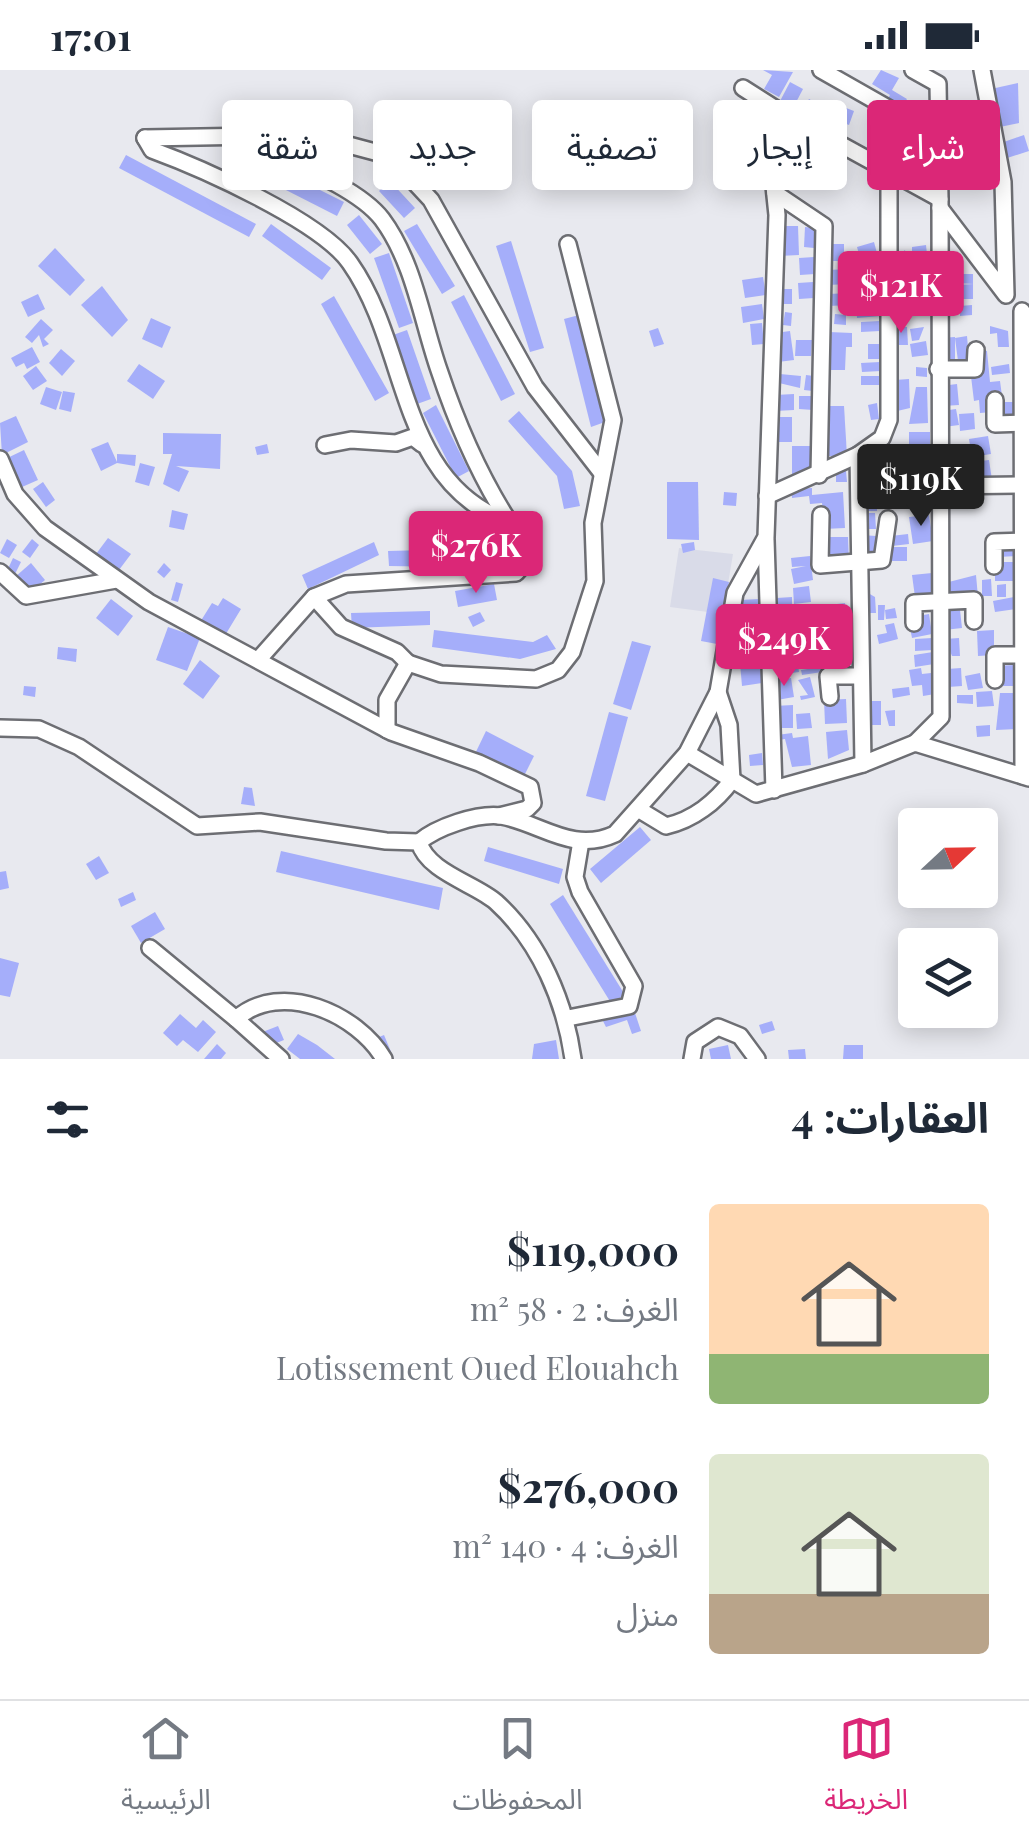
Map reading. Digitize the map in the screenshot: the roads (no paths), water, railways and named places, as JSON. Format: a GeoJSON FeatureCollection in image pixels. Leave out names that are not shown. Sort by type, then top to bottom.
{"type":"FeatureCollection","features":[{"type":"Feature","properties":{"kind":"street"},"geometry":{"type":"LineString","coordinates":[[821,70],[873,100]]}},
{"type":"Feature","properties":{"kind":"street"},"geometry":{"type":"LineString","coordinates":[[913,70],[938,84],[938,100]]}},
{"type":"Feature","properties":{"kind":"street"},"geometry":{"type":"LineString","coordinates":[[982,70],[1003,182],[1006,295]]}},
{"type":"Feature","properties":{"kind":"street"},"geometry":{"type":"LineString","coordinates":[[743,88],[761,100]]}},
{"type":"Feature","properties":{"kind":"street"},"geometry":{"type":"LineString","coordinates":[[222,139],[145,138],[152,150],[222,184]]}},
{"type":"Feature","properties":{"kind":"street"},"geometry":{"type":"LineString","coordinates":[[353,146],[390,156],[431,200],[535,387],[601,472]]}},
{"type":"Feature","properties":{"kind":"street"},"geometry":{"type":"LineString","coordinates":[[235,190],[300,221],[350,263],[398,370],[422,444],[455,490],[473,506],[508,522]]}},
{"type":"Feature","properties":{"kind":"street"},"geometry":{"type":"LineString","coordinates":[[258,660],[314,597],[346,584],[516,573],[527,561],[528,549],[508,522],[478,464],[440,373],[406,264],[381,219],[360,199],[342,190]]}},
{"type":"Feature","properties":{"kind":"street"},"geometry":{"type":"LineString","coordinates":[[774,190],[766,537],[774,790]]}},
{"type":"Feature","properties":{"kind":"street"},"geometry":{"type":"LineString","coordinates":[[768,496],[820,475],[882,438],[889,420],[889,190]]}},
{"type":"Feature","properties":{"kind":"street"},"geometry":{"type":"LineString","coordinates":[[914,743],[1026,777],[1022,422],[1026,314],[1006,295],[940,203],[919,190]]}},
{"type":"Feature","properties":{"kind":"street"},"geometry":{"type":"LineString","coordinates":[[684,758],[756,794],[862,764],[914,743],[941,717],[940,190]]}},
{"type":"Feature","properties":{"kind":"street"},"geometry":{"type":"LineString","coordinates":[[775,194],[824,226],[820,475]]}},
{"type":"Feature","properties":{"kind":"street"},"geometry":{"type":"LineString","coordinates":[[314,597],[341,626],[397,652],[408,663],[440,674],[536,679],[558,670],[572,652],[595,581],[594,522],[612,420],[568,244]]}},
{"type":"Feature","properties":{"kind":"street"},"geometry":{"type":"LineString","coordinates":[[938,369],[975,369],[976,350]]}},
{"type":"Feature","properties":{"kind":"street"},"geometry":{"type":"LineString","coordinates":[[995,400],[995,424],[1022,422]]}},
{"type":"Feature","properties":{"kind":"street"},"geometry":{"type":"LineString","coordinates":[[325,445],[351,440],[396,443],[412,437],[422,444]]}},
{"type":"Feature","properties":{"kind":"street"},"geometry":{"type":"LineString","coordinates":[[858,455],[856,562],[862,764]]}},
{"type":"Feature","properties":{"kind":"street"},"geometry":{"type":"LineString","coordinates":[[0,459],[15,494],[45,528],[116,580],[388,730],[479,763],[530,787],[534,803],[527,810],[450,825],[419,842],[386,841],[260,822],[197,826],[79,746],[39,728],[0,728]]}},
{"type":"Feature","properties":{"kind":"street"},"geometry":{"type":"LineString","coordinates":[[943,486],[1022,485]]}},
{"type":"Feature","properties":{"kind":"street"},"geometry":{"type":"LineString","coordinates":[[821,514],[820,565],[882,560],[888,518]]}},
{"type":"Feature","properties":{"kind":"street"},"geometry":{"type":"LineString","coordinates":[[499,816],[581,842],[615,834],[684,758],[718,692],[735,593],[766,537]]}},
{"type":"Feature","properties":{"kind":"street"},"geometry":{"type":"LineString","coordinates":[[994,566],[994,542],[1023,541]]}},
{"type":"Feature","properties":{"kind":"street"},"geometry":{"type":"LineString","coordinates":[[0,572],[26,596],[116,580]]}},
{"type":"Feature","properties":{"kind":"street"},"geometry":{"type":"LineString","coordinates":[[914,624],[914,603],[939,601],[974,600],[974,622]]}},
{"type":"Feature","properties":{"kind":"street"},"geometry":{"type":"LineString","coordinates":[[768,620],[806,616],[806,648]]}},
{"type":"Feature","properties":{"kind":"street"},"geometry":{"type":"LineString","coordinates":[[994,680],[995,655],[1023,655]]}},
{"type":"Feature","properties":{"kind":"street"},"geometry":{"type":"LineString","coordinates":[[388,730],[387,700],[408,663]]}},
{"type":"Feature","properties":{"kind":"street"},"geometry":{"type":"LineString","coordinates":[[830,697],[828,676],[859,676]]}},
{"type":"Feature","properties":{"kind":"street"},"geometry":{"type":"LineString","coordinates":[[638,809],[655,822],[677,824],[717,800],[732,780],[729,725],[718,692]]}},
{"type":"Feature","properties":{"kind":"street"},"geometry":{"type":"LineString","coordinates":[[419,842],[440,866],[494,900],[524,932],[568,1018],[574,1059]]}},
{"type":"Feature","properties":{"kind":"street"},"geometry":{"type":"LineString","coordinates":[[568,1018],[630,1006],[635,996],[634,986],[580,892],[575,877],[581,842]]}},
{"type":"Feature","properties":{"kind":"street"},"geometry":{"type":"LineString","coordinates":[[150,948],[281,1059]]}},
{"type":"Feature","properties":{"kind":"street"},"geometry":{"type":"LineString","coordinates":[[236,1018],[273,1003],[299,1001],[345,1021],[366,1037],[384,1059]]}},
{"type":"Feature","properties":{"kind":"street"},"geometry":{"type":"LineString","coordinates":[[692,1059],[695,1042],[718,1027],[740,1036],[757,1059]]}}]}
